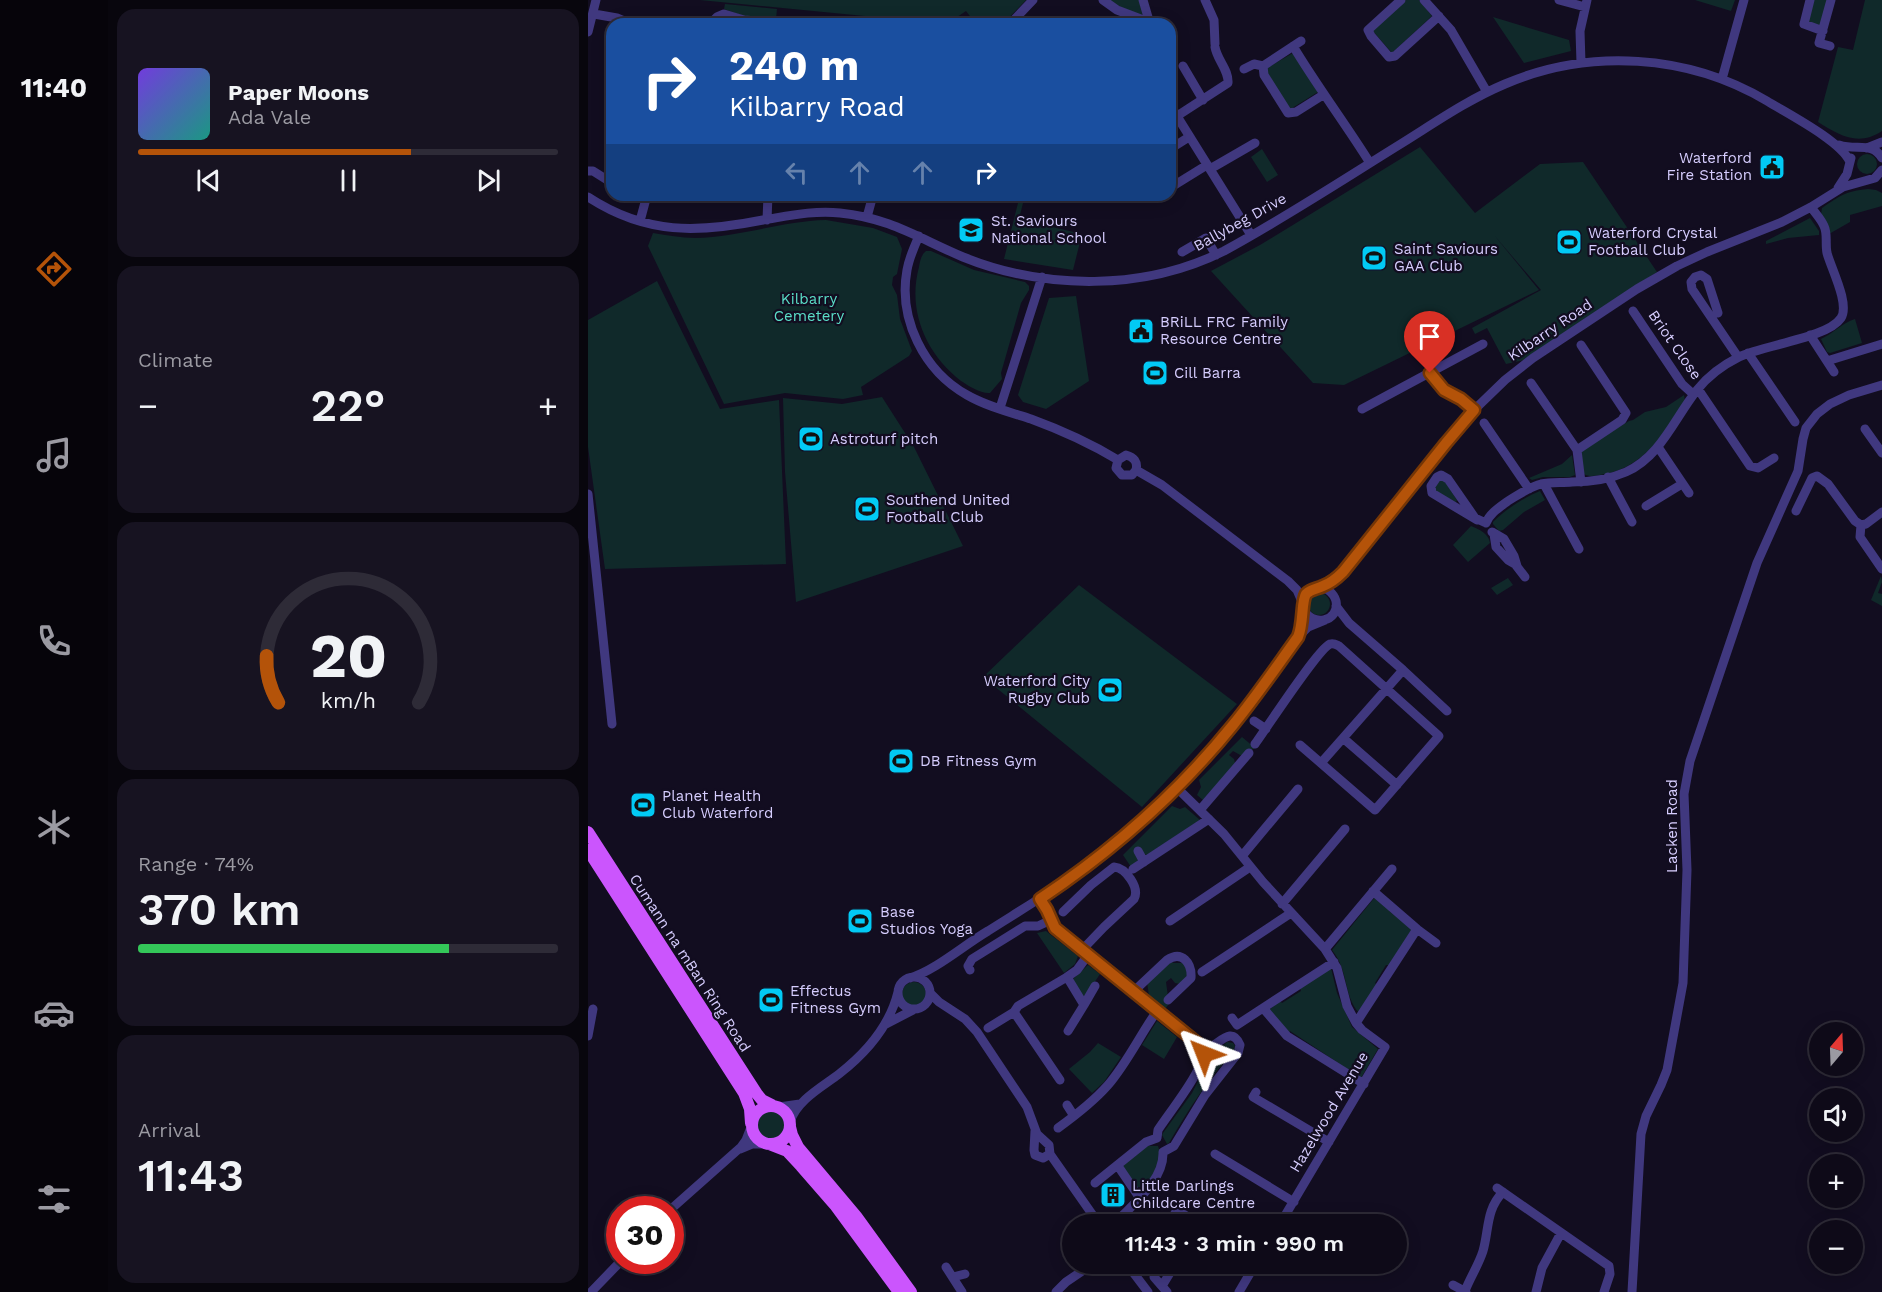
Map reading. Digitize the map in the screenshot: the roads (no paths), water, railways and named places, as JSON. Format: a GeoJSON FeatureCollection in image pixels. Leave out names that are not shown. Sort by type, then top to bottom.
{"type":"FeatureCollection","features":[{"type":"Feature","properties":{"kind":"main road","name":"Cumann na mBan Ring Road"},"geometry":{"type":"LineString","coordinates":[[588,832],[757,1094],[762,1100],[776,1106]]}},
{"type":"Feature","properties":{"kind":"main road","name":"Cumann na mBan Ring Road"},"geometry":{"type":"LineString","coordinates":[[588,850],[744,1093],[750,1109],[751,1125]]}},
{"type":"Feature","properties":{"kind":"main road"},"geometry":{"type":"LineString","coordinates":[[899,1292],[835,1205],[801,1166],[786,1151],[755,1136],[751,1125],[757,1111],[765,1106],[776,1106],[786,1113],[793,1138],[802,1152],[856,1216],[911,1292]]}},
{"type":"Feature","properties":{"kind":"main road"},"geometry":{"type":"LineString","coordinates":[[768,1144],[777,1143],[783,1139],[788,1134],[790,1124]]}},
{"type":"Feature","properties":{"kind":"street"},"geometry":{"type":"LineString","coordinates":[[588,32],[596,0]]}},
{"type":"Feature","properties":{"kind":"street"},"geometry":{"type":"LineString","coordinates":[[1016,18],[1033,0]]}},
{"type":"Feature","properties":{"kind":"street"},"geometry":{"type":"LineString","coordinates":[[1104,0],[1117,10],[1138,18]]}},
{"type":"Feature","properties":{"kind":"street"},"geometry":{"type":"LineString","coordinates":[[1143,0],[1148,18]]}},
{"type":"Feature","properties":{"kind":"street"},"geometry":{"type":"LineString","coordinates":[[1205,0],[1214,20],[1217,55],[1229,81],[1226,86],[1177,116],[1251,235]]}},
{"type":"Feature","properties":{"kind":"street"},"geometry":{"type":"LineString","coordinates":[[1401,0],[1371,25],[1368,31],[1389,57],[1395,56],[1438,15]]}},
{"type":"Feature","properties":{"kind":"street"},"geometry":{"type":"LineString","coordinates":[[1424,0],[1451,30],[1487,92]]}},
{"type":"Feature","properties":{"kind":"street"},"geometry":{"type":"LineString","coordinates":[[1559,0],[1586,4],[1580,31],[1581,63]]}},
{"type":"Feature","properties":{"kind":"street"},"geometry":{"type":"LineString","coordinates":[[1722,79],[1744,0]]}},
{"type":"Feature","properties":{"kind":"street"},"geometry":{"type":"LineString","coordinates":[[1810,0],[1804,24],[1823,31]]}},
{"type":"Feature","properties":{"kind":"street"},"geometry":{"type":"LineString","coordinates":[[1830,46],[1819,43],[1832,0]]}},
{"type":"Feature","properties":{"kind":"street"},"geometry":{"type":"LineString","coordinates":[[594,14],[617,18]]}},
{"type":"Feature","properties":{"kind":"street"},"geometry":{"type":"LineString","coordinates":[[715,18],[724,14],[737,18]]}},
{"type":"Feature","properties":{"kind":"street"},"geometry":{"type":"LineString","coordinates":[[1244,69],[1254,64],[1263,66],[1297,44],[1323,95],[1335,108],[1370,163]]}},
{"type":"Feature","properties":{"kind":"street","name":"Ballybeg Drive"},"geometry":{"type":"LineString","coordinates":[[588,197],[640,221],[668,227],[696,229],[818,212],[839,212],[899,226],[982,264],[1042,277],[1085,282],[1128,280],[1171,271],[1216,255],[1487,92],[1536,73],[1581,63],[1610,60],[1652,62],[1690,69],[1722,79],[1762,98],[1834,143]]}},
{"type":"Feature","properties":{"kind":"street"},"geometry":{"type":"LineString","coordinates":[[1183,66],[1203,100]]}},
{"type":"Feature","properties":{"kind":"street"},"geometry":{"type":"LineString","coordinates":[[1263,66],[1264,75],[1288,113],[1295,112],[1323,95]]}},
{"type":"Feature","properties":{"kind":"street"},"geometry":{"type":"LineString","coordinates":[[1176,145],[1190,137]]}},
{"type":"Feature","properties":{"kind":"street"},"geometry":{"type":"LineString","coordinates":[[1176,184],[1255,142]]}},
{"type":"Feature","properties":{"kind":"street"},"geometry":{"type":"LineString","coordinates":[[1864,148],[1882,142]]}},
{"type":"Feature","properties":{"kind":"street"},"geometry":{"type":"LineString","coordinates":[[1834,143],[1851,148],[1876,150],[1882,158]]}},
{"type":"Feature","properties":{"kind":"street"},"geometry":{"type":"LineString","coordinates":[[1834,143],[1846,153],[1854,175],[1882,184]]}},
{"type":"Feature","properties":{"kind":"street","name":"Kilbarry Road"},"geometry":{"type":"LineString","coordinates":[[1836,190],[1845,178],[1854,153],[1864,148]]}},
{"type":"Feature","properties":{"kind":"street"},"geometry":{"type":"LineString","coordinates":[[1868,180],[1878,176],[1882,170]]}},
{"type":"Feature","properties":{"kind":"street"},"geometry":{"type":"LineString","coordinates":[[588,171],[593,171],[606,179]]}},
{"type":"Feature","properties":{"kind":"street","name":"Kilbarry Road"},"geometry":{"type":"LineString","coordinates":[[1315,589],[1329,584],[1343,572],[1474,410],[1505,380],[1533,358],[1657,277],[1692,259],[1776,225],[1849,184],[1868,180]]}},
{"type":"Feature","properties":{"kind":"street"},"geometry":{"type":"LineString","coordinates":[[640,221],[645,201]]}},
{"type":"Feature","properties":{"kind":"street"},"geometry":{"type":"LineString","coordinates":[[766,220],[768,201]]}},
{"type":"Feature","properties":{"kind":"street"},"geometry":{"type":"LineString","coordinates":[[867,217],[871,201]]}},
{"type":"Feature","properties":{"kind":"street"},"geometry":{"type":"LineString","coordinates":[[1481,521],[1529,489],[1544,484],[1581,482],[1608,477],[1636,466],[1658,447],[1696,392],[1715,372],[1748,353],[1832,327],[1840,319],[1843,311],[1839,289],[1827,253],[1825,230],[1811,207]]}},
{"type":"Feature","properties":{"kind":"street"},"geometry":{"type":"LineString","coordinates":[[919,236],[909,264],[906,284],[908,313],[916,339],[928,360],[946,380],[971,397],[1064,432],[1118,460]]}},
{"type":"Feature","properties":{"kind":"street"},"geometry":{"type":"LineString","coordinates":[[1182,252],[1206,238],[1216,255]]}},
{"type":"Feature","properties":{"kind":"street"},"geometry":{"type":"LineString","coordinates":[[1718,313],[1707,279],[1701,275],[1695,277],[1691,284],[1692,289],[1738,357]]}},
{"type":"Feature","properties":{"kind":"street"},"geometry":{"type":"LineString","coordinates":[[1000,408],[1042,277]]}},
{"type":"Feature","properties":{"kind":"street","name":"Briot Close"},"geometry":{"type":"LineString","coordinates":[[1633,311],[1684,386],[1696,392],[1750,466],[1766,468],[1774,458]]}},
{"type":"Feature","properties":{"kind":"street"},"geometry":{"type":"LineString","coordinates":[[1810,335],[1834,372]]}},
{"type":"Feature","properties":{"kind":"street"},"geometry":{"type":"LineString","coordinates":[[1362,409],[1483,344]]}},
{"type":"Feature","properties":{"kind":"street"},"geometry":{"type":"LineString","coordinates":[[1827,361],[1882,344]]}},
{"type":"Feature","properties":{"kind":"street"},"geometry":{"type":"LineString","coordinates":[[1577,450],[1622,420],[1626,413],[1581,345]]}},
{"type":"Feature","properties":{"kind":"street"},"geometry":{"type":"LineString","coordinates":[[1748,353],[1795,422]]}},
{"type":"Feature","properties":{"kind":"street"},"geometry":{"type":"LineString","coordinates":[[1430,373],[1444,390],[1461,399],[1474,410]]}},
{"type":"Feature","properties":{"kind":"street"},"geometry":{"type":"LineString","coordinates":[[1531,383],[1577,450],[1581,482]]}},
{"type":"Feature","properties":{"kind":"street","name":"Lacken Road"},"geometry":{"type":"LineString","coordinates":[[1632,1292],[1642,1126],[1666,1070],[1684,974],[1687,870],[1684,803],[1687,770],[1761,554],[1798,471],[1806,428],[1817,414],[1830,404],[1849,395],[1882,385]]}},
{"type":"Feature","properties":{"kind":"street"},"geometry":{"type":"LineString","coordinates":[[1484,423],[1529,489]]}},
{"type":"Feature","properties":{"kind":"street"},"geometry":{"type":"LineString","coordinates":[[1865,429],[1882,453]]}},
{"type":"Feature","properties":{"kind":"street"},"geometry":{"type":"LineString","coordinates":[[1658,447],[1689,493]]}},
{"type":"Feature","properties":{"kind":"street"},"geometry":{"type":"LineString","coordinates":[[1123,456],[1130,456],[1135,460],[1136,470],[1128,476],[1122,475],[1116,468],[1118,460],[1123,456]]}},
{"type":"Feature","properties":{"kind":"street"},"geometry":{"type":"LineString","coordinates":[[1136,470],[1169,490],[1288,581],[1297,590],[1305,614],[1314,620],[1327,619],[1349,623]]}},
{"type":"Feature","properties":{"kind":"street"},"geometry":{"type":"LineString","coordinates":[[1481,521],[1432,493],[1431,486],[1437,477],[1441,475],[1448,479],[1481,521],[1494,534],[1504,538],[1517,566],[1525,577]]}},
{"type":"Feature","properties":{"kind":"street"},"geometry":{"type":"LineString","coordinates":[[1796,511],[1812,477],[1817,476],[1827,482],[1855,521],[1861,525],[1866,525],[1882,512]]}},
{"type":"Feature","properties":{"kind":"street"},"geometry":{"type":"LineString","coordinates":[[1608,477],[1632,522]]}},
{"type":"Feature","properties":{"kind":"street"},"geometry":{"type":"LineString","coordinates":[[1544,484],[1579,549]]}},
{"type":"Feature","properties":{"kind":"street"},"geometry":{"type":"LineString","coordinates":[[1646,506],[1683,484]]}},
{"type":"Feature","properties":{"kind":"street"},"geometry":{"type":"LineString","coordinates":[[588,494],[612,724]]}},
{"type":"Feature","properties":{"kind":"street"},"geometry":{"type":"LineString","coordinates":[[1861,525],[1860,537],[1882,569]]}},
{"type":"Feature","properties":{"kind":"street","name":"Kilbarry Road"},"geometry":{"type":"LineString","coordinates":[[1336,604],[1337,587],[1343,572]]}},
{"type":"Feature","properties":{"kind":"street"},"geometry":{"type":"LineString","coordinates":[[1288,581],[1298,586],[1327,590],[1334,597],[1349,623],[1447,711]]}},
{"type":"Feature","properties":{"kind":"street"},"geometry":{"type":"LineString","coordinates":[[1298,637],[1303,624],[1303,606],[1306,595],[1315,589]]}},
{"type":"Feature","properties":{"kind":"street"},"geometry":{"type":"LineString","coordinates":[[790,1124],[793,1114],[801,1104],[855,1060],[882,1028],[892,1012],[901,984],[939,964],[969,942],[1040,899],[1113,846],[1176,787],[1232,726],[1298,637],[1308,627],[1327,619],[1336,604]]}},
{"type":"Feature","properties":{"kind":"street"},"geometry":{"type":"LineString","coordinates":[[1255,744],[1307,669],[1327,645],[1333,644],[1339,646],[1439,736],[1375,810],[1300,745]]}},
{"type":"Feature","properties":{"kind":"street"},"geometry":{"type":"LineString","coordinates":[[1321,763],[1403,670]]}},
{"type":"Feature","properties":{"kind":"street"},"geometry":{"type":"LineString","coordinates":[[1254,721],[1266,729]]}},
{"type":"Feature","properties":{"kind":"street"},"geometry":{"type":"LineString","coordinates":[[1343,738],[1397,785]]}},
{"type":"Feature","properties":{"kind":"street"},"geometry":{"type":"LineString","coordinates":[[1200,810],[1249,753]]}},
{"type":"Feature","properties":{"kind":"street"},"geometry":{"type":"LineString","coordinates":[[1233,754],[1242,762]]}},
{"type":"Feature","properties":{"kind":"street"},"geometry":{"type":"LineString","coordinates":[[1176,787],[1209,819],[1282,904],[1325,949],[1334,962],[1347,1006],[1356,1023],[1417,928]]}},
{"type":"Feature","properties":{"kind":"street"},"geometry":{"type":"LineString","coordinates":[[1242,856],[1298,789]]}},
{"type":"Feature","properties":{"kind":"street"},"geometry":{"type":"LineString","coordinates":[[1133,869],[1209,819]]}},
{"type":"Feature","properties":{"kind":"street"},"geometry":{"type":"LineString","coordinates":[[1282,904],[1345,830]]}},
{"type":"Feature","properties":{"kind":"street"},"geometry":{"type":"LineString","coordinates":[[1138,852],[1144,862]]}},
{"type":"Feature","properties":{"kind":"street"},"geometry":{"type":"LineString","coordinates":[[988,1028],[1077,969],[1085,953],[1104,927],[1134,899],[1137,894],[1136,889],[1121,869],[1114,867],[1090,885],[1064,912]]}},
{"type":"Feature","properties":{"kind":"street"},"geometry":{"type":"LineString","coordinates":[[1170,921],[1250,867]]}},
{"type":"Feature","properties":{"kind":"street"},"geometry":{"type":"LineString","coordinates":[[1325,949],[1392,869]]}},
{"type":"Feature","properties":{"kind":"street"},"geometry":{"type":"LineString","coordinates":[[1373,891],[1436,943]]}},
{"type":"Feature","properties":{"kind":"street"},"geometry":{"type":"LineString","coordinates":[[1040,899],[1055,928],[1204,1050]]}},
{"type":"Feature","properties":{"kind":"street"},"geometry":{"type":"LineString","coordinates":[[1202,972],[1291,913]]}},
{"type":"Feature","properties":{"kind":"street"},"geometry":{"type":"LineString","coordinates":[[970,970],[968,966],[972,959],[1025,926],[1038,926],[1051,921]]}},
{"type":"Feature","properties":{"kind":"street"},"geometry":{"type":"LineString","coordinates":[[1133,992],[1161,964],[1178,955],[1185,959],[1192,973],[1189,981],[1174,988],[1168,1000]]}},
{"type":"Feature","properties":{"kind":"street"},"geometry":{"type":"LineString","coordinates":[[1237,1025],[1334,962]]}},
{"type":"Feature","properties":{"kind":"street"},"geometry":{"type":"LineString","coordinates":[[882,1028],[891,1020],[928,1002],[931,977],[939,964]]}},
{"type":"Feature","properties":{"kind":"street"},"geometry":{"type":"LineString","coordinates":[[1067,977],[1084,1005]]}},
{"type":"Feature","properties":{"kind":"street"},"geometry":{"type":"LineString","coordinates":[[910,978],[923,979],[931,992],[965,1019],[981,1037],[1027,1107],[1037,1134],[1051,1148],[1050,1154],[1092,1214]]}},
{"type":"Feature","properties":{"kind":"street"},"geometry":{"type":"LineString","coordinates":[[1068,1031],[1095,986]]}},
{"type":"Feature","properties":{"kind":"street"},"geometry":{"type":"LineString","coordinates":[[898,992],[903,1006],[917,1009],[938,1006],[950,1009]]}},
{"type":"Feature","properties":{"kind":"street"},"geometry":{"type":"LineString","coordinates":[[1263,1008],[1279,1028],[1298,1044],[1364,1084]]}},
{"type":"Feature","properties":{"kind":"street"},"geometry":{"type":"LineString","coordinates":[[588,1036],[593,1009]]}},
{"type":"Feature","properties":{"kind":"street"},"geometry":{"type":"LineString","coordinates":[[1058,1128],[1090,1104],[1108,1085],[1156,1011]]}},
{"type":"Feature","properties":{"kind":"street"},"geometry":{"type":"LineString","coordinates":[[1014,1012],[1060,1080]]}},
{"type":"Feature","properties":{"kind":"street","name":"Hazelwood Avenue"},"geometry":{"type":"LineString","coordinates":[[1286,1214],[1385,1047],[1356,1023]]}},
{"type":"Feature","properties":{"kind":"street"},"geometry":{"type":"LineString","coordinates":[[1163,1152],[1174,1146],[1213,1083],[1238,1053],[1240,1045],[1235,1038],[1227,1036],[1212,1048],[1204,1050]]}},
{"type":"Feature","properties":{"kind":"street"},"geometry":{"type":"LineString","coordinates":[[1124,1214],[1160,1170],[1163,1152],[1157,1138],[1158,1130],[1186,1090],[1203,1058],[1204,1050]]}},
{"type":"Feature","properties":{"kind":"street"},"geometry":{"type":"LineString","coordinates":[[1253,1097],[1329,1142]]}},
{"type":"Feature","properties":{"kind":"street"},"geometry":{"type":"LineString","coordinates":[[776,1106],[789,1107],[801,1104]]}},
{"type":"Feature","properties":{"kind":"street"},"geometry":{"type":"LineString","coordinates":[[1067,1106],[1074,1116]]}},
{"type":"Feature","properties":{"kind":"street"},"geometry":{"type":"LineString","coordinates":[[684,1198],[738,1150],[746,1140],[751,1125]]}},
{"type":"Feature","properties":{"kind":"street"},"geometry":{"type":"LineString","coordinates":[[1034,1126],[1034,1152],[1038,1157],[1043,1158],[1050,1154]]}},
{"type":"Feature","properties":{"kind":"street"},"geometry":{"type":"LineString","coordinates":[[1095,1183],[1146,1142],[1157,1138]]}},
{"type":"Feature","properties":{"kind":"street"},"geometry":{"type":"LineString","coordinates":[[1034,1147],[1039,1142],[1046,1142]]}},
{"type":"Feature","properties":{"kind":"street"},"geometry":{"type":"LineString","coordinates":[[738,1150],[752,1144],[768,1144]]}},
{"type":"Feature","properties":{"kind":"street"},"geometry":{"type":"LineString","coordinates":[[1215,1154],[1294,1202]]}},
{"type":"Feature","properties":{"kind":"street"},"geometry":{"type":"LineString","coordinates":[[1118,1166],[1139,1197]]}},
{"type":"Feature","properties":{"kind":"street"},"geometry":{"type":"LineString","coordinates":[[1453,1285],[1466,1292],[1482,1254],[1487,1219],[1500,1190],[1609,1266],[1610,1274],[1604,1292]]}},
{"type":"Feature","properties":{"kind":"street"},"geometry":{"type":"LineString","coordinates":[[1177,1211],[1182,1214]]}},
{"type":"Feature","properties":{"kind":"street"},"geometry":{"type":"LineString","coordinates":[[1536,1292],[1542,1268],[1561,1233]]}},
{"type":"Feature","properties":{"kind":"street"},"geometry":{"type":"LineString","coordinates":[[946,1267],[962,1292]]}},
{"type":"Feature","properties":{"kind":"street"},"geometry":{"type":"LineString","coordinates":[[591,1292],[608,1274]]}},
{"type":"Feature","properties":{"kind":"street"},"geometry":{"type":"LineString","coordinates":[[953,1277],[965,1274]]}},
{"type":"Feature","properties":{"kind":"street"},"geometry":{"type":"LineString","coordinates":[[1056,1292],[1078,1274]]}},
{"type":"Feature","properties":{"kind":"street"},"geometry":{"type":"LineString","coordinates":[[1134,1274],[1148,1292]]}},
{"type":"Feature","properties":{"kind":"street"},"geometry":{"type":"LineString","coordinates":[[1154,1277],[1164,1289],[1171,1274]]}},
{"type":"Feature","properties":{"kind":"street"},"geometry":{"type":"LineString","coordinates":[[1239,1292],[1250,1274]]}},
{"type":"Feature","properties":{"kind":"place","name":"Waterford Fire Station"},"geometry":{"type":"Point","coordinates":[1772,167]}},
{"type":"Feature","properties":{"kind":"place","name":"St. Saviours National School"},"geometry":{"type":"Point","coordinates":[971,230]}},
{"type":"Feature","properties":{"kind":"place","name":"Waterford Crystal Football Club"},"geometry":{"type":"Point","coordinates":[1569,242]}},
{"type":"Feature","properties":{"kind":"place","name":"Saint Saviours GAA Club"},"geometry":{"type":"Point","coordinates":[1374,258]}},
{"type":"Feature","properties":{"kind":"place","name":"BRiLL FRC Family Resource Centre"},"geometry":{"type":"Point","coordinates":[1141,331]}},
{"type":"Feature","properties":{"kind":"place","name":"Cill Barra"},"geometry":{"type":"Point","coordinates":[1155,373]}},
{"type":"Feature","properties":{"kind":"place","name":"Astroturf pitch"},"geometry":{"type":"Point","coordinates":[811,439]}},
{"type":"Feature","properties":{"kind":"place","name":"Southend United Football Club"},"geometry":{"type":"Point","coordinates":[867,509]}},
{"type":"Feature","properties":{"kind":"place","name":"Waterford City Rugby Club"},"geometry":{"type":"Point","coordinates":[1110,690]}},
{"type":"Feature","properties":{"kind":"place","name":"DB Fitness Gym"},"geometry":{"type":"Point","coordinates":[901,761]}},
{"type":"Feature","properties":{"kind":"place","name":"Planet Health Club Waterford"},"geometry":{"type":"Point","coordinates":[643,805]}},
{"type":"Feature","properties":{"kind":"place","name":"Base Studios Yoga"},"geometry":{"type":"Point","coordinates":[860,921]}},
{"type":"Feature","properties":{"kind":"place","name":"Effectus Fitness Gym"},"geometry":{"type":"Point","coordinates":[771,1000]}},
{"type":"Feature","properties":{"kind":"place","name":"Little Darlings Childcare Centre"},"geometry":{"type":"Point","coordinates":[1113,1195]}},
{"type":"Feature","properties":{"kind":"park label","name":"Kilbarry Cemetery"},"geometry":{"type":"Point","coordinates":[809,308]}}]}
